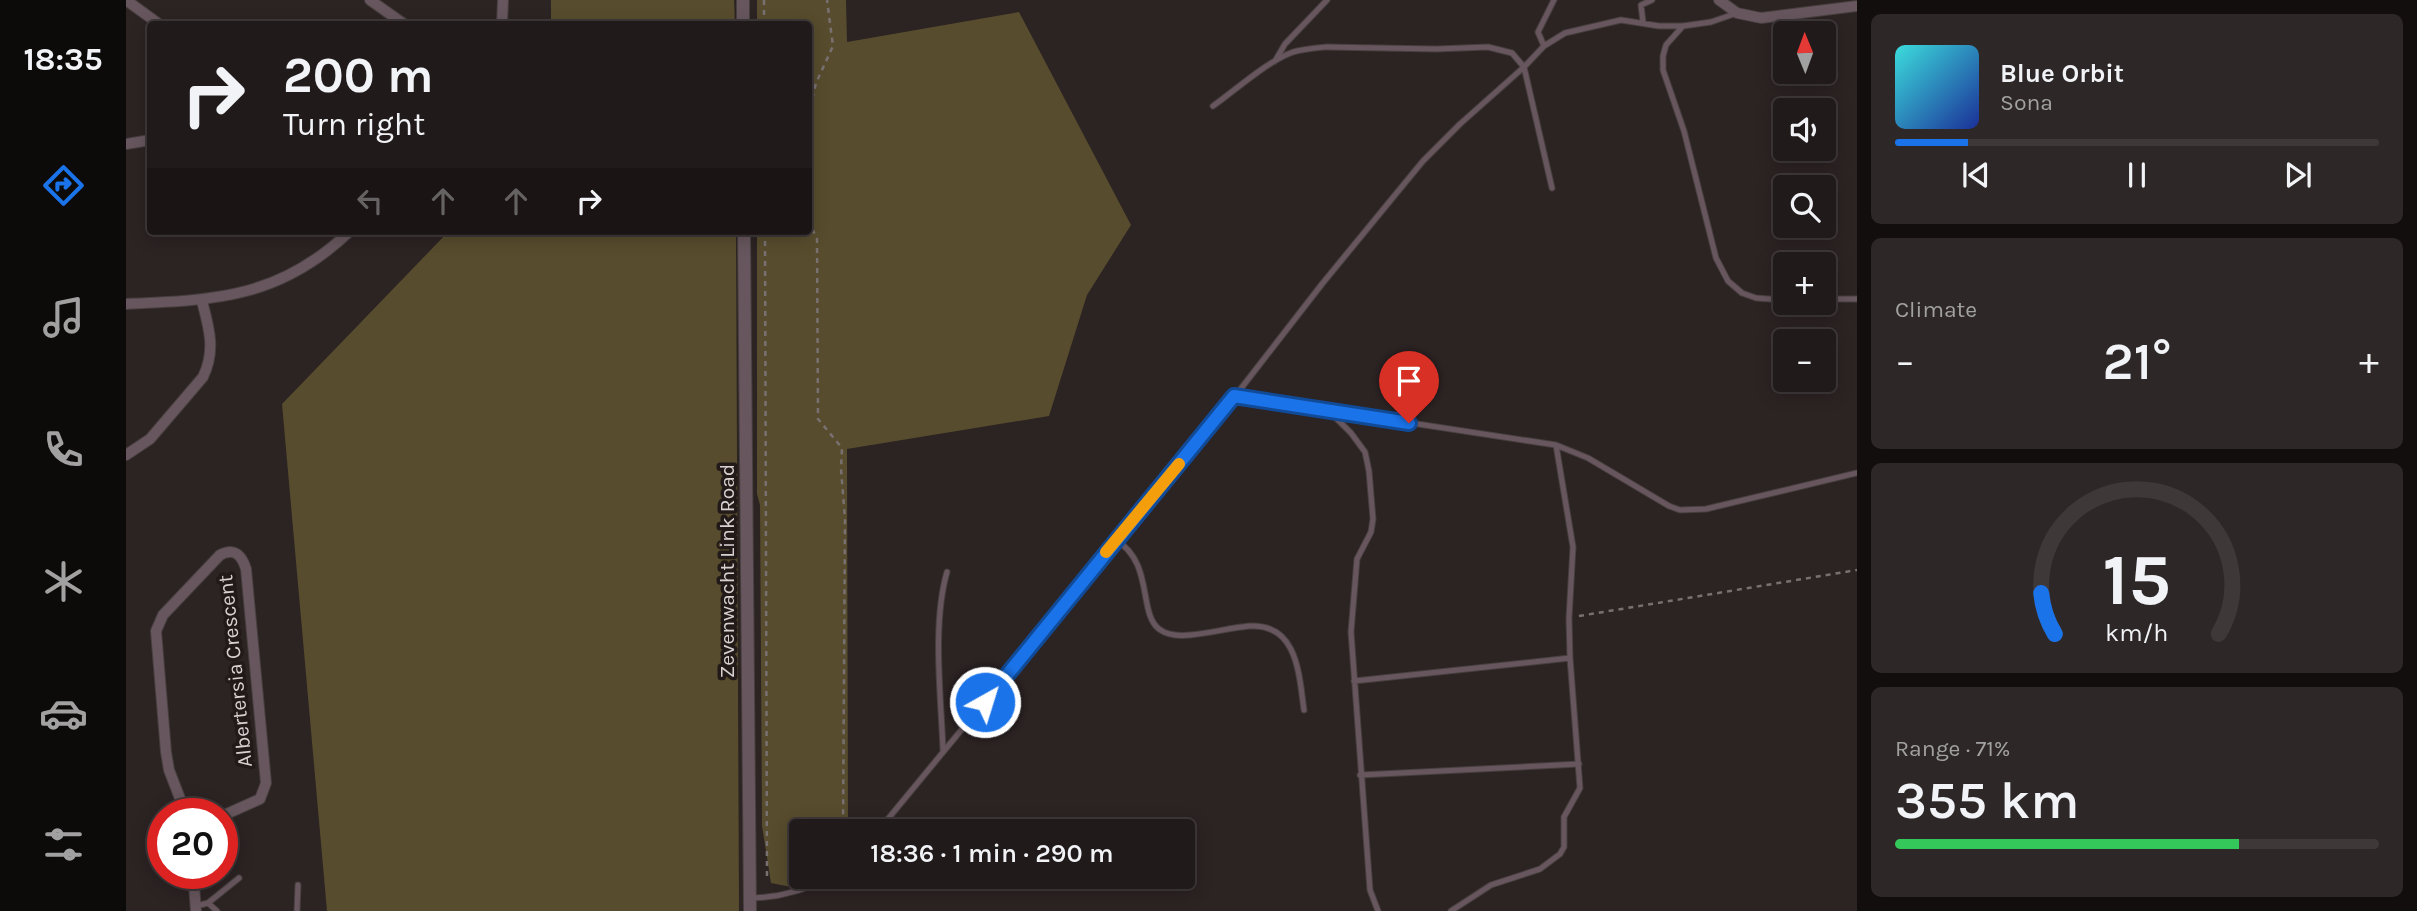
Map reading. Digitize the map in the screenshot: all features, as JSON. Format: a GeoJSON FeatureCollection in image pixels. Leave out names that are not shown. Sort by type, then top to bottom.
{"type":"FeatureCollection","features":[{"type":"Feature","properties":{"kind":"street"},"geometry":{"type":"LineString","coordinates":[[126,0],[155,21]]}},
{"type":"Feature","properties":{"kind":"street"},"geometry":{"type":"LineString","coordinates":[[370,0],[400,21]]}},
{"type":"Feature","properties":{"kind":"street"},"geometry":{"type":"LineString","coordinates":[[502,21],[503,0]]}},
{"type":"Feature","properties":{"kind":"street"},"geometry":{"type":"LineString","coordinates":[[743,0],[743,21]]}},
{"type":"Feature","properties":{"kind":"street"},"geometry":{"type":"LineString","coordinates":[[1719,0],[1737,13],[1761,18],[1857,6]]}},
{"type":"Feature","properties":{"kind":"street"},"geometry":{"type":"LineString","coordinates":[[126,144],[147,140]]}},
{"type":"Feature","properties":{"kind":"street"},"geometry":{"type":"LineString","coordinates":[[126,304],[202,301],[257,289],[295,272],[332,248],[346,235]]}},
{"type":"Feature","properties":{"kind":"street","name":"Zevenwacht Link Road"},"geometry":{"type":"LineString","coordinates":[[744,235],[749,905]]}},
{"type":"Feature","properties":{"kind":"street"},"geometry":{"type":"LineString","coordinates":[[126,455],[150,439],[203,377],[211,357],[212,346],[202,301]]}},
{"type":"Feature","properties":{"kind":"street","name":"Albertersia Crescent"},"geometry":{"type":"LineString","coordinates":[[180,798],[166,752],[156,631],[163,615],[220,555],[227,551],[239,554],[246,569],[266,783],[260,799],[238,809]]}},
{"type":"Feature","properties":{"kind":"street"},"geometry":{"type":"LineString","coordinates":[[194,889],[196,909]]}},
{"type":"Feature","properties":{"kind":"lane"},"geometry":{"type":"LineString","coordinates":[[1273,64],[1286,44],[1327,0]]}},
{"type":"Feature","properties":{"kind":"lane"},"geometry":{"type":"LineString","coordinates":[[1544,46],[1538,32],[1554,0]]}},
{"type":"Feature","properties":{"kind":"lane"},"geometry":{"type":"LineString","coordinates":[[1643,22],[1641,5],[1652,0]]}},
{"type":"Feature","properties":{"kind":"lane"},"geometry":{"type":"LineString","coordinates":[[888,819],[1423,161],[1467,117],[1544,46],[1565,33],[1621,20],[1659,26],[1683,26],[1712,22],[1737,13]]}},
{"type":"Feature","properties":{"kind":"lane"},"geometry":{"type":"LineString","coordinates":[[1683,26],[1666,45],[1662,56],[1663,70],[1684,131],[1716,258],[1728,281],[1742,293],[1773,299]]}},
{"type":"Feature","properties":{"kind":"lane"},"geometry":{"type":"LineString","coordinates":[[1213,106],[1292,53],[1326,47],[1488,47],[1512,53],[1524,67],[1552,188]]}},
{"type":"Feature","properties":{"kind":"lane"},"geometry":{"type":"LineString","coordinates":[[1836,299],[1857,299]]}},
{"type":"Feature","properties":{"kind":"lane"},"geometry":{"type":"LineString","coordinates":[[1234,396],[1556,445],[1588,458],[1680,510],[1706,509],[1857,473]]}},
{"type":"Feature","properties":{"kind":"lane"},"geometry":{"type":"LineString","coordinates":[[1329,411],[1365,452],[1369,471],[1373,519],[1371,532],[1357,559],[1351,632],[1370,890],[1378,911]]}},
{"type":"Feature","properties":{"kind":"lane"},"geometry":{"type":"LineString","coordinates":[[1451,911],[1491,885],[1540,869],[1560,854],[1564,847],[1564,817],[1580,788],[1570,659],[1573,547],[1556,445]]}},
{"type":"Feature","properties":{"kind":"lane"},"geometry":{"type":"LineString","coordinates":[[1116,540],[1125,545],[1137,563],[1152,620],[1158,629],[1183,636],[1252,626],[1266,627],[1284,638],[1294,654],[1304,710]]}},
{"type":"Feature","properties":{"kind":"lane"},"geometry":{"type":"LineString","coordinates":[[943,750],[939,633],[947,572]]}},
{"type":"Feature","properties":{"kind":"lane"},"geometry":{"type":"LineString","coordinates":[[1354,681],[1570,659]]}},
{"type":"Feature","properties":{"kind":"lane"},"geometry":{"type":"LineString","coordinates":[[1360,775],[1579,764]]}},
{"type":"Feature","properties":{"kind":"lane"},"geometry":{"type":"LineString","coordinates":[[196,909],[208,903],[239,878]]}},
{"type":"Feature","properties":{"kind":"lane"},"geometry":{"type":"LineString","coordinates":[[297,911],[298,885]]}},
{"type":"Feature","properties":{"kind":"lane"},"geometry":{"type":"LineString","coordinates":[[749,905],[803,889]]}},
{"type":"Feature","properties":{"kind":"lane"},"geometry":{"type":"LineString","coordinates":[[208,903],[217,911]]}},
{"type":"Feature","properties":{"kind":"path"},"geometry":{"type":"LineString","coordinates":[[764,0],[764,21]]}},
{"type":"Feature","properties":{"kind":"path"},"geometry":{"type":"LineString","coordinates":[[812,100],[816,83],[833,46],[827,0]]}},
{"type":"Feature","properties":{"kind":"path"},"geometry":{"type":"LineString","coordinates":[[812,228],[817,239],[818,419],[842,448],[845,598],[843,819]]}},
{"type":"Feature","properties":{"kind":"path"},"geometry":{"type":"LineString","coordinates":[[765,235],[767,880]]}},
{"type":"Feature","properties":{"kind":"path"},"geometry":{"type":"LineString","coordinates":[[1569,618],[1857,570]]}},
{"type":"Feature","properties":{"kind":"shaded area"},"geometry":{"type":"Polygon","coordinates":[[[551,0],[734,0],[735,21],[551,21],[551,0]]]}},
{"type":"Feature","properties":{"kind":"shaded area"},"geometry":{"type":"Polygon","coordinates":[[[757,0],[846,0],[847,42],[1019,12],[1131,225],[1087,295],[1049,416],[847,449],[848,819],[789,819],[789,887],[771,883],[762,826],[760,505],[757,494],[757,235],[812,235],[812,21],[757,21],[757,0]]]}},
{"type":"Feature","properties":{"kind":"shaded area"},"geometry":{"type":"Polygon","coordinates":[[[445,235],[736,235],[739,911],[327,911],[282,404],[445,235]]]}},
{"type":"Feature","properties":{"kind":"slow traffic"},"geometry":{"type":"LineString","coordinates":[[1106,552],[1179,464]]}},
{"type":"Feature","properties":{"kind":"route"},"geometry":{"type":"LineString","coordinates":[[985,702],[1234,396],[1409,423]]}}]}
